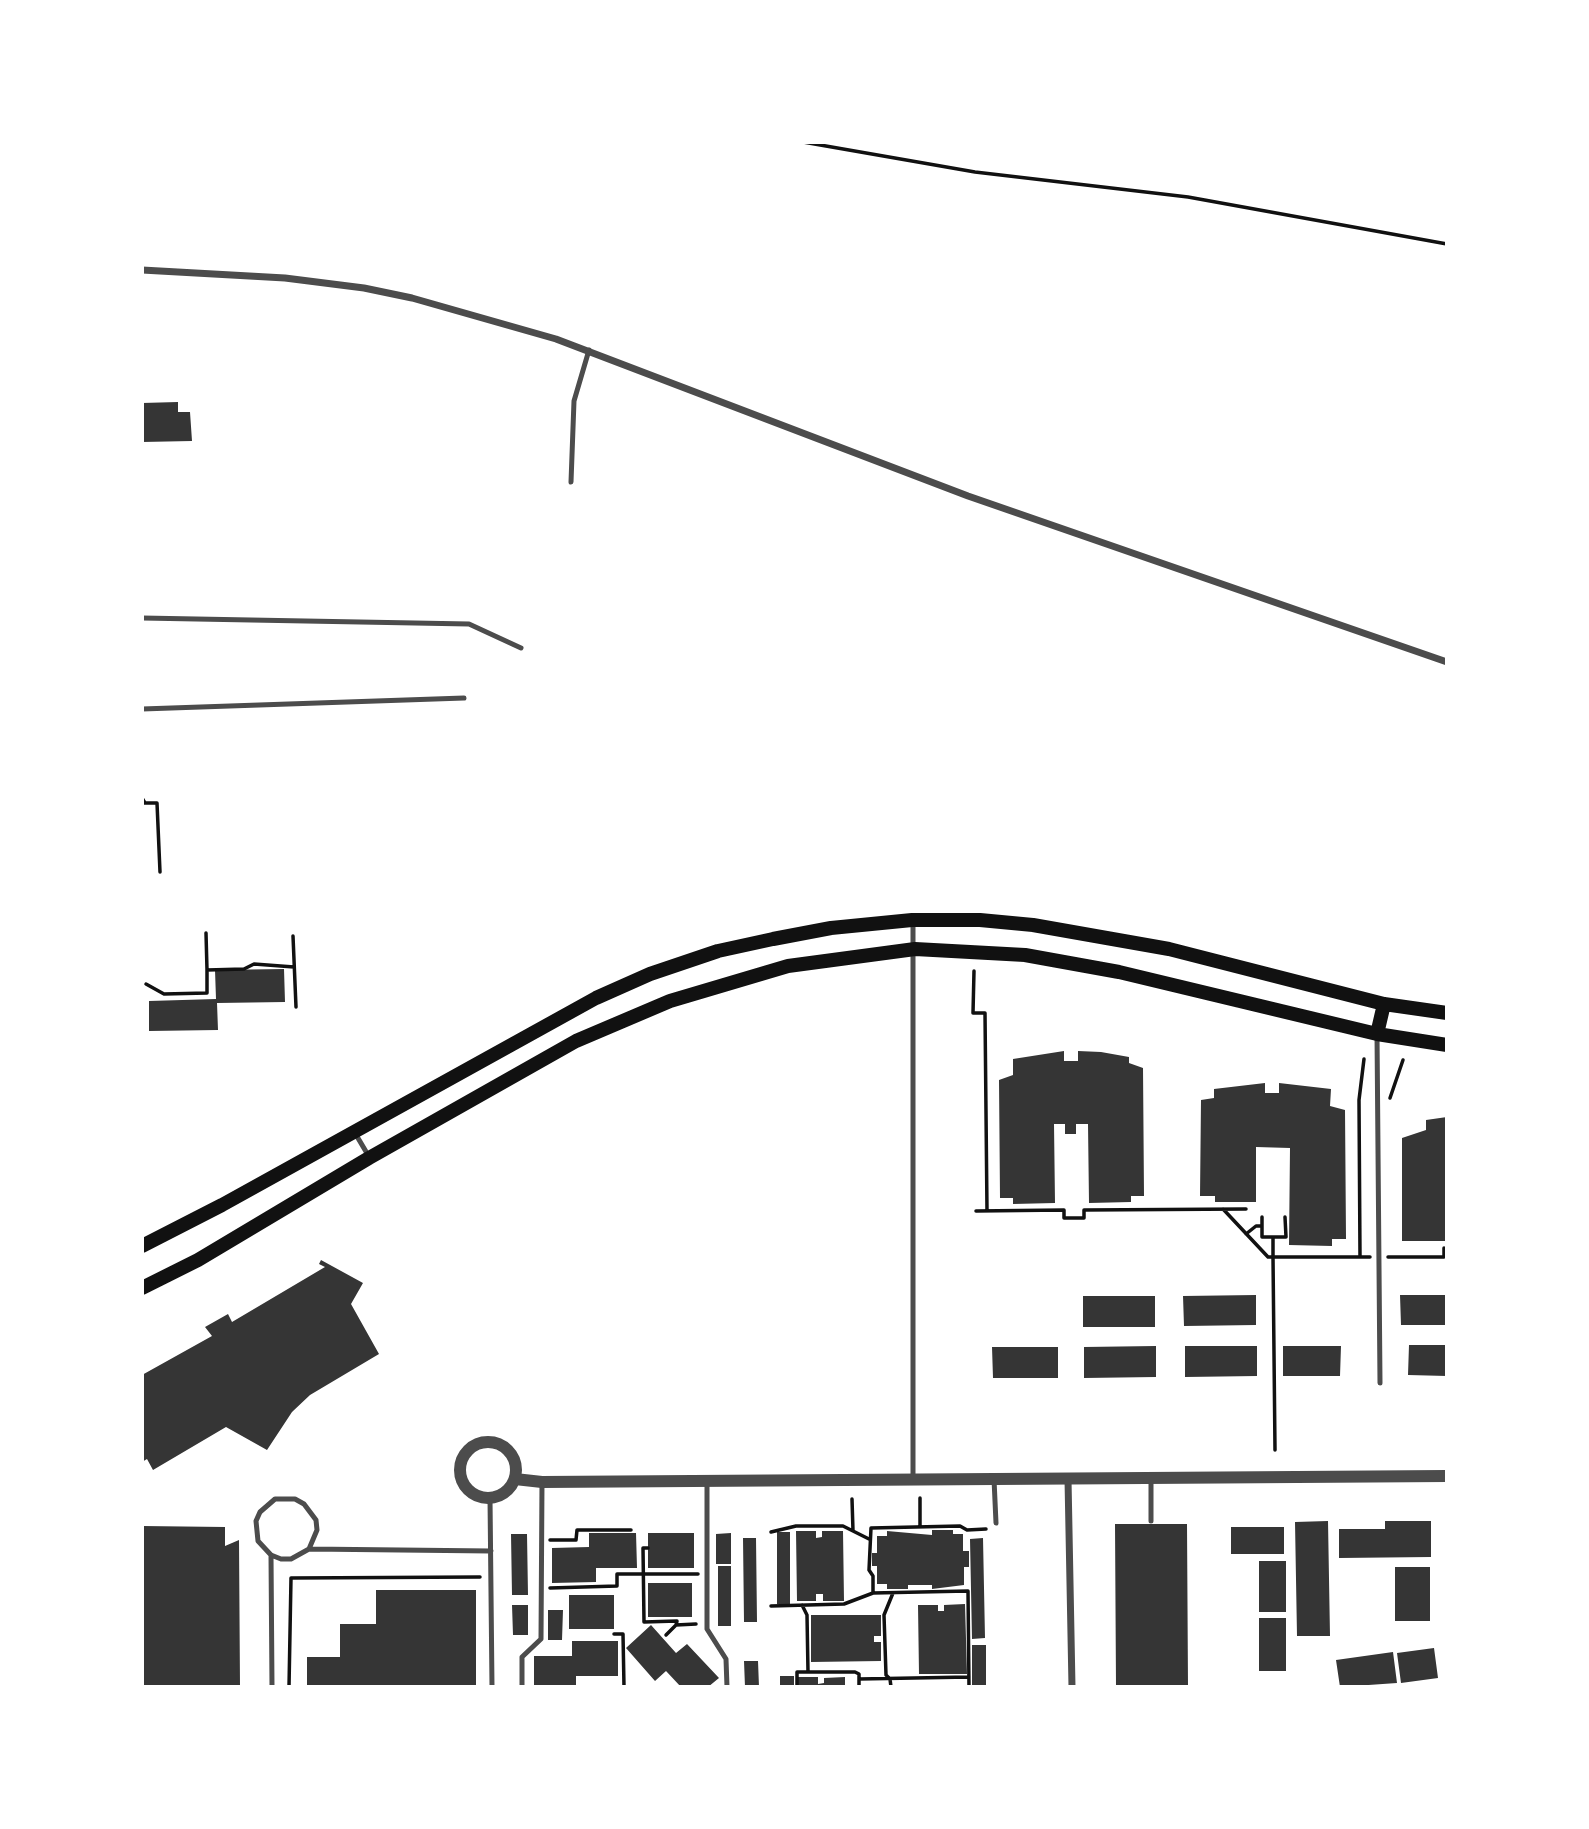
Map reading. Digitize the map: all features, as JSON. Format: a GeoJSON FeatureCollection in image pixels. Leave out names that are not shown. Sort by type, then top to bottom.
{"type":"FeatureCollection","features":[{"type":"Feature","properties":{"kind":"main road"},"geometry":{"type":"LineString","coordinates":[[142,1246],[545,1024],[650,974],[718,951],[831,928],[912,920],[980,920],[1092,934],[1169,949],[1384,1004],[1447,1013]]}},
{"type":"Feature","properties":{"kind":"main road"},"geometry":{"type":"LineString","coordinates":[[142,1288],[198,1260],[369,1158],[576,1041],[670,1000],[788,966],[915,949],[989,951],[1061,960],[1377,1034],[1447,1045]]}},
{"type":"Feature","properties":{"kind":"main road"},"geometry":{"type":"LineString","coordinates":[[1377,1034],[1384,1004]]}},
{"type":"Feature","properties":{"kind":"street"},"geometry":{"type":"LineString","coordinates":[[142,270],[285,278],[364,288],[412,298],[589,350],[968,496],[1447,662]]}},
{"type":"Feature","properties":{"kind":"street"},"geometry":{"type":"LineString","coordinates":[[487,1442],[504,1447],[515,1461],[515,1479],[504,1494],[490,1498],[476,1496],[463,1483],[461,1464],[470,1449],[487,1442]]}},
{"type":"Feature","properties":{"kind":"street"},"geometry":{"type":"LineString","coordinates":[[515,1479],[542,1482],[1447,1476]]}},
{"type":"Feature","properties":{"kind":"street"},"geometry":{"type":"LineString","coordinates":[[1068,1479],[1072,1687]]}},
{"type":"Feature","properties":{"kind":"lane"},"geometry":{"type":"LineString","coordinates":[[571,482],[574,401],[589,350]]}},
{"type":"Feature","properties":{"kind":"lane"},"geometry":{"type":"LineString","coordinates":[[142,618],[469,624],[521,648]]}},
{"type":"Feature","properties":{"kind":"lane"},"geometry":{"type":"LineString","coordinates":[[142,709],[464,698]]}},
{"type":"Feature","properties":{"kind":"lane"},"geometry":{"type":"LineString","coordinates":[[912,920],[915,949],[914,1479]]}},
{"type":"Feature","properties":{"kind":"lane"},"geometry":{"type":"LineString","coordinates":[[1377,1034],[1380,1383]]}},
{"type":"Feature","properties":{"kind":"lane"},"geometry":{"type":"LineString","coordinates":[[354,1131],[369,1158]]}},
{"type":"Feature","properties":{"kind":"lane"},"geometry":{"type":"LineString","coordinates":[[1151,1478],[1151,1521]]}},
{"type":"Feature","properties":{"kind":"lane"},"geometry":{"type":"LineString","coordinates":[[994,1479],[996,1526]]}},
{"type":"Feature","properties":{"kind":"lane"},"geometry":{"type":"LineString","coordinates":[[707,1481],[707,1629],[726,1659],[727,1687]]}},
{"type":"Feature","properties":{"kind":"lane"},"geometry":{"type":"LineString","coordinates":[[522,1687],[522,1657],[541,1639],[542,1482]]}},
{"type":"Feature","properties":{"kind":"lane"},"geometry":{"type":"LineString","coordinates":[[490,1498],[492,1687]]}},
{"type":"Feature","properties":{"kind":"lane"},"geometry":{"type":"LineString","coordinates":[[309,1549],[317,1530],[311,1511],[295,1499],[275,1499],[267,1504],[256,1521],[258,1541],[271,1555],[291,1559],[309,1549],[491,1551]]}},
{"type":"Feature","properties":{"kind":"lane"},"geometry":{"type":"LineString","coordinates":[[271,1555],[272,1687]]}},
{"type":"Feature","properties":{"kind":"path"},"geometry":{"type":"LineString","coordinates":[[803,142],[975,172],[1188,197],[1447,244]]}},
{"type":"Feature","properties":{"kind":"path"},"geometry":{"type":"LineString","coordinates":[[142,798],[145,803],[157,803],[160,872]]}},
{"type":"Feature","properties":{"kind":"path"},"geometry":{"type":"LineString","coordinates":[[146,984],[164,994],[207,993],[206,933]]}},
{"type":"Feature","properties":{"kind":"path"},"geometry":{"type":"LineString","coordinates":[[293,936],[296,1007]]}},
{"type":"Feature","properties":{"kind":"path"},"geometry":{"type":"LineString","coordinates":[[207,970],[244,968],[254,964],[294,967]]}},
{"type":"Feature","properties":{"kind":"path"},"geometry":{"type":"LineString","coordinates":[[974,971],[972,1013],[985,1013],[987,1211]]}},
{"type":"Feature","properties":{"kind":"path"},"geometry":{"type":"LineString","coordinates":[[1360,1257],[1359,1100],[1365,1054]]}},
{"type":"Feature","properties":{"kind":"path"},"geometry":{"type":"LineString","coordinates":[[1223,1209],[1268,1257],[1444,1257],[1444,1248]]}},
{"type":"Feature","properties":{"kind":"path"},"geometry":{"type":"LineString","coordinates":[[976,1211],[1064,1210],[1064,1218],[1084,1218],[1084,1210],[1247,1209]]}},
{"type":"Feature","properties":{"kind":"path"},"geometry":{"type":"LineString","coordinates":[[1262,1216],[1262,1237],[1286,1237],[1285,1216]]}},
{"type":"Feature","properties":{"kind":"path"},"geometry":{"type":"LineString","coordinates":[[1247,1234],[1256,1226],[1262,1226]]}},
{"type":"Feature","properties":{"kind":"path"},"geometry":{"type":"LineString","coordinates":[[1273,1237],[1275,1450]]}},
{"type":"Feature","properties":{"kind":"path"},"geometry":{"type":"LineString","coordinates":[[920,1498],[920,1527]]}},
{"type":"Feature","properties":{"kind":"path"},"geometry":{"type":"LineString","coordinates":[[852,1499],[853,1531]]}},
{"type":"Feature","properties":{"kind":"path"},"geometry":{"type":"LineString","coordinates":[[771,1532],[843,1526],[869,1539]]}},
{"type":"Feature","properties":{"kind":"path"},"geometry":{"type":"LineString","coordinates":[[873,1593],[869,1539],[871,1528],[996,1526]]}},
{"type":"Feature","properties":{"kind":"path"},"geometry":{"type":"LineString","coordinates":[[541,1540],[576,1539],[577,1530],[631,1530]]}},
{"type":"Feature","properties":{"kind":"path"},"geometry":{"type":"LineString","coordinates":[[648,1548],[643,1548],[645,1622],[677,1621],[676,1625]]}},
{"type":"Feature","properties":{"kind":"path"},"geometry":{"type":"LineString","coordinates":[[541,1588],[617,1587],[617,1574],[707,1574]]}},
{"type":"Feature","properties":{"kind":"path"},"geometry":{"type":"LineString","coordinates":[[289,1687],[291,1578],[491,1577]]}},
{"type":"Feature","properties":{"kind":"path"},"geometry":{"type":"LineString","coordinates":[[771,1606],[844,1604],[873,1593],[968,1591],[969,1687]]}},
{"type":"Feature","properties":{"kind":"path"},"geometry":{"type":"LineString","coordinates":[[891,1687],[890,1679],[886,1675],[884,1615],[893,1592]]}},
{"type":"Feature","properties":{"kind":"path"},"geometry":{"type":"LineString","coordinates":[[802,1605],[807,1615],[808,1672]]}},
{"type":"Feature","properties":{"kind":"path"},"geometry":{"type":"LineString","coordinates":[[666,1635],[676,1625],[707,1624]]}},
{"type":"Feature","properties":{"kind":"path"},"geometry":{"type":"LineString","coordinates":[[614,1634],[623,1634],[624,1687]]}},
{"type":"Feature","properties":{"kind":"path"},"geometry":{"type":"LineString","coordinates":[[797,1687],[797,1672],[855,1672],[859,1674],[859,1687]]}},
{"type":"Feature","properties":{"kind":"path"},"geometry":{"type":"LineString","coordinates":[[859,1679],[969,1677]]}},
{"type":"Feature","properties":{"kind":"building"},"geometry":{"type":"Polygon","coordinates":[[[178,402],[178,412],[190,412],[192,441],[142,442],[142,403],[178,402]]]}},
{"type":"Feature","properties":{"kind":"building"},"geometry":{"type":"Polygon","coordinates":[[[284,969],[285,1002],[217,1003],[218,1030],[149,1031],[149,1001],[216,999],[215,970],[284,969]]]}},
{"type":"Feature","properties":{"kind":"building"},"geometry":{"type":"Polygon","coordinates":[[[1064,1051],[1064,1061],[1078,1061],[1078,1051],[1101,1052],[1129,1057],[1129,1063],[1143,1068],[1144,1196],[1131,1196],[1131,1202],[1089,1203],[1088,1124],[1076,1124],[1076,1134],[1065,1134],[1065,1124],[1054,1124],[1055,1203],[1013,1204],[1013,1198],[1000,1198],[999,1080],[1013,1075],[1013,1059],[1064,1051]]]}},
{"type":"Feature","properties":{"kind":"building"},"geometry":{"type":"Polygon","coordinates":[[[1265,1083],[1265,1093],[1279,1093],[1279,1083],[1331,1089],[1330,1106],[1345,1110],[1346,1239],[1332,1239],[1332,1246],[1289,1245],[1290,1148],[1256,1147],[1256,1202],[1215,1202],[1215,1196],[1200,1196],[1201,1100],[1214,1098],[1214,1089],[1265,1083]]]}},
{"type":"Feature","properties":{"kind":"building"},"geometry":{"type":"Polygon","coordinates":[[[1447,1117],[1447,1241],[1402,1241],[1402,1138],[1426,1130],[1426,1120],[1447,1117]]]}},
{"type":"Feature","properties":{"kind":"building"},"geometry":{"type":"Polygon","coordinates":[[[321,1260],[363,1283],[351,1304],[379,1354],[310,1395],[292,1412],[267,1450],[226,1427],[153,1470],[147,1459],[142,1462],[142,1375],[212,1336],[205,1327],[228,1314],[232,1322],[325,1267],[319,1264],[321,1260]]]}},
{"type":"Feature","properties":{"kind":"building"},"geometry":{"type":"Polygon","coordinates":[[[1256,1295],[1256,1325],[1184,1326],[1183,1296],[1256,1295]]]}},
{"type":"Feature","properties":{"kind":"building"},"geometry":{"type":"Polygon","coordinates":[[[1400,1295],[1447,1295],[1447,1325],[1401,1325],[1400,1295]]]}},
{"type":"Feature","properties":{"kind":"building"},"geometry":{"type":"Polygon","coordinates":[[[1083,1296],[1155,1296],[1155,1327],[1083,1327],[1083,1296]]]}},
{"type":"Feature","properties":{"kind":"building"},"geometry":{"type":"Polygon","coordinates":[[[1409,1345],[1447,1345],[1447,1376],[1408,1375],[1409,1345]]]}},
{"type":"Feature","properties":{"kind":"building"},"geometry":{"type":"Polygon","coordinates":[[[1156,1346],[1156,1377],[1084,1378],[1084,1347],[1156,1346]]]}},
{"type":"Feature","properties":{"kind":"building"},"geometry":{"type":"Polygon","coordinates":[[[1185,1346],[1257,1346],[1257,1376],[1185,1377],[1185,1346]]]}},
{"type":"Feature","properties":{"kind":"building"},"geometry":{"type":"Polygon","coordinates":[[[1283,1346],[1341,1346],[1340,1376],[1283,1376],[1283,1346]]]}},
{"type":"Feature","properties":{"kind":"building"},"geometry":{"type":"Polygon","coordinates":[[[992,1347],[1058,1347],[1058,1378],[993,1378],[992,1347]]]}},
{"type":"Feature","properties":{"kind":"building"},"geometry":{"type":"Polygon","coordinates":[[[1328,1521],[1330,1636],[1297,1636],[1295,1522],[1328,1521]]]}},
{"type":"Feature","properties":{"kind":"building"},"geometry":{"type":"Polygon","coordinates":[[[1385,1521],[1431,1521],[1431,1557],[1339,1558],[1339,1529],[1385,1529],[1385,1521]]]}},
{"type":"Feature","properties":{"kind":"building"},"geometry":{"type":"Polygon","coordinates":[[[1115,1524],[1187,1524],[1188,1687],[1116,1687],[1115,1524]]]}},
{"type":"Feature","properties":{"kind":"building"},"geometry":{"type":"Polygon","coordinates":[[[142,1526],[225,1527],[225,1546],[239,1540],[240,1687],[142,1687],[142,1526]]]}},
{"type":"Feature","properties":{"kind":"building"},"geometry":{"type":"Polygon","coordinates":[[[1231,1527],[1284,1527],[1284,1554],[1231,1554],[1231,1527]]]}},
{"type":"Feature","properties":{"kind":"building"},"geometry":{"type":"Polygon","coordinates":[[[932,1530],[953,1530],[953,1534],[963,1534],[963,1551],[969,1551],[969,1567],[964,1567],[964,1585],[932,1589],[932,1585],[908,1585],[908,1589],[887,1589],[887,1584],[877,1584],[877,1566],[872,1566],[872,1553],[877,1553],[877,1536],[887,1536],[887,1531],[932,1535],[932,1530]]]}},
{"type":"Feature","properties":{"kind":"building"},"geometry":{"type":"Polygon","coordinates":[[[796,1531],[816,1531],[816,1538],[822,1537],[822,1531],[843,1531],[844,1601],[823,1601],[823,1594],[816,1594],[816,1601],[797,1601],[796,1531]]]}},
{"type":"Feature","properties":{"kind":"building"},"geometry":{"type":"Polygon","coordinates":[[[777,1532],[790,1532],[790,1604],[777,1604],[777,1532]]]}},
{"type":"Feature","properties":{"kind":"building"},"geometry":{"type":"Polygon","coordinates":[[[589,1533],[636,1533],[637,1568],[596,1568],[596,1582],[552,1583],[552,1548],[589,1547],[589,1533]]]}},
{"type":"Feature","properties":{"kind":"building"},"geometry":{"type":"Polygon","coordinates":[[[648,1533],[694,1533],[694,1568],[648,1568],[648,1533]]]}},
{"type":"Feature","properties":{"kind":"building"},"geometry":{"type":"Polygon","coordinates":[[[731,1533],[731,1564],[716,1564],[716,1534],[731,1533]]]}},
{"type":"Feature","properties":{"kind":"building"},"geometry":{"type":"Polygon","coordinates":[[[511,1534],[527,1534],[528,1595],[512,1595],[511,1534]]]}},
{"type":"Feature","properties":{"kind":"building"},"geometry":{"type":"Polygon","coordinates":[[[743,1538],[756,1538],[757,1622],[744,1622],[743,1538]]]}},
{"type":"Feature","properties":{"kind":"building"},"geometry":{"type":"Polygon","coordinates":[[[983,1538],[985,1638],[972,1639],[970,1539],[983,1538]]]}},
{"type":"Feature","properties":{"kind":"building"},"geometry":{"type":"Polygon","coordinates":[[[1259,1561],[1286,1561],[1286,1612],[1259,1612],[1259,1561]]]}},
{"type":"Feature","properties":{"kind":"building"},"geometry":{"type":"Polygon","coordinates":[[[718,1566],[731,1566],[731,1626],[718,1626],[718,1566]]]}},
{"type":"Feature","properties":{"kind":"building"},"geometry":{"type":"Polygon","coordinates":[[[1395,1567],[1430,1567],[1430,1621],[1395,1621],[1395,1567]]]}},
{"type":"Feature","properties":{"kind":"building"},"geometry":{"type":"Polygon","coordinates":[[[648,1583],[692,1583],[692,1617],[648,1617],[648,1583]]]}},
{"type":"Feature","properties":{"kind":"building"},"geometry":{"type":"Polygon","coordinates":[[[376,1590],[476,1590],[476,1687],[307,1687],[307,1657],[340,1657],[340,1624],[376,1624],[376,1590]]]}},
{"type":"Feature","properties":{"kind":"building"},"geometry":{"type":"Polygon","coordinates":[[[569,1595],[614,1595],[614,1629],[569,1629],[569,1595]]]}},
{"type":"Feature","properties":{"kind":"building"},"geometry":{"type":"Polygon","coordinates":[[[965,1604],[967,1674],[919,1674],[918,1605],[938,1605],[938,1611],[944,1611],[944,1605],[965,1604]]]}},
{"type":"Feature","properties":{"kind":"building"},"geometry":{"type":"Polygon","coordinates":[[[512,1605],[528,1605],[528,1635],[513,1635],[512,1605]]]}},
{"type":"Feature","properties":{"kind":"building"},"geometry":{"type":"Polygon","coordinates":[[[548,1610],[563,1610],[562,1640],[548,1640],[548,1610]]]}},
{"type":"Feature","properties":{"kind":"building"},"geometry":{"type":"Polygon","coordinates":[[[811,1615],[881,1615],[881,1636],[874,1636],[874,1642],[881,1642],[881,1661],[811,1662],[811,1615]]]}},
{"type":"Feature","properties":{"kind":"building"},"geometry":{"type":"Polygon","coordinates":[[[1259,1618],[1286,1618],[1286,1671],[1259,1671],[1259,1618]]]}},
{"type":"Feature","properties":{"kind":"building"},"geometry":{"type":"Polygon","coordinates":[[[651,1625],[676,1653],[687,1644],[719,1678],[708,1687],[681,1687],[666,1671],[655,1681],[626,1648],[651,1625]]]}},
{"type":"Feature","properties":{"kind":"building"},"geometry":{"type":"Polygon","coordinates":[[[572,1641],[618,1641],[618,1676],[576,1676],[576,1687],[534,1687],[534,1656],[572,1656],[572,1641]]]}},
{"type":"Feature","properties":{"kind":"building"},"geometry":{"type":"Polygon","coordinates":[[[972,1645],[986,1645],[986,1687],[972,1687],[972,1645]]]}},
{"type":"Feature","properties":{"kind":"building"},"geometry":{"type":"Polygon","coordinates":[[[1434,1648],[1438,1678],[1401,1683],[1397,1653],[1434,1648]]]}},
{"type":"Feature","properties":{"kind":"building"},"geometry":{"type":"Polygon","coordinates":[[[1393,1652],[1397,1683],[1340,1687],[1336,1660],[1393,1652]]]}},
{"type":"Feature","properties":{"kind":"building"},"geometry":{"type":"Polygon","coordinates":[[[744,1661],[758,1661],[759,1687],[745,1687],[744,1661]]]}},
{"type":"Feature","properties":{"kind":"building"},"geometry":{"type":"Polygon","coordinates":[[[780,1676],[794,1676],[794,1687],[780,1687],[780,1676]]]}},
{"type":"Feature","properties":{"kind":"building"},"geometry":{"type":"Polygon","coordinates":[[[798,1677],[818,1677],[818,1684],[824,1683],[824,1678],[845,1677],[845,1687],[798,1687],[798,1677]]]}}]}
